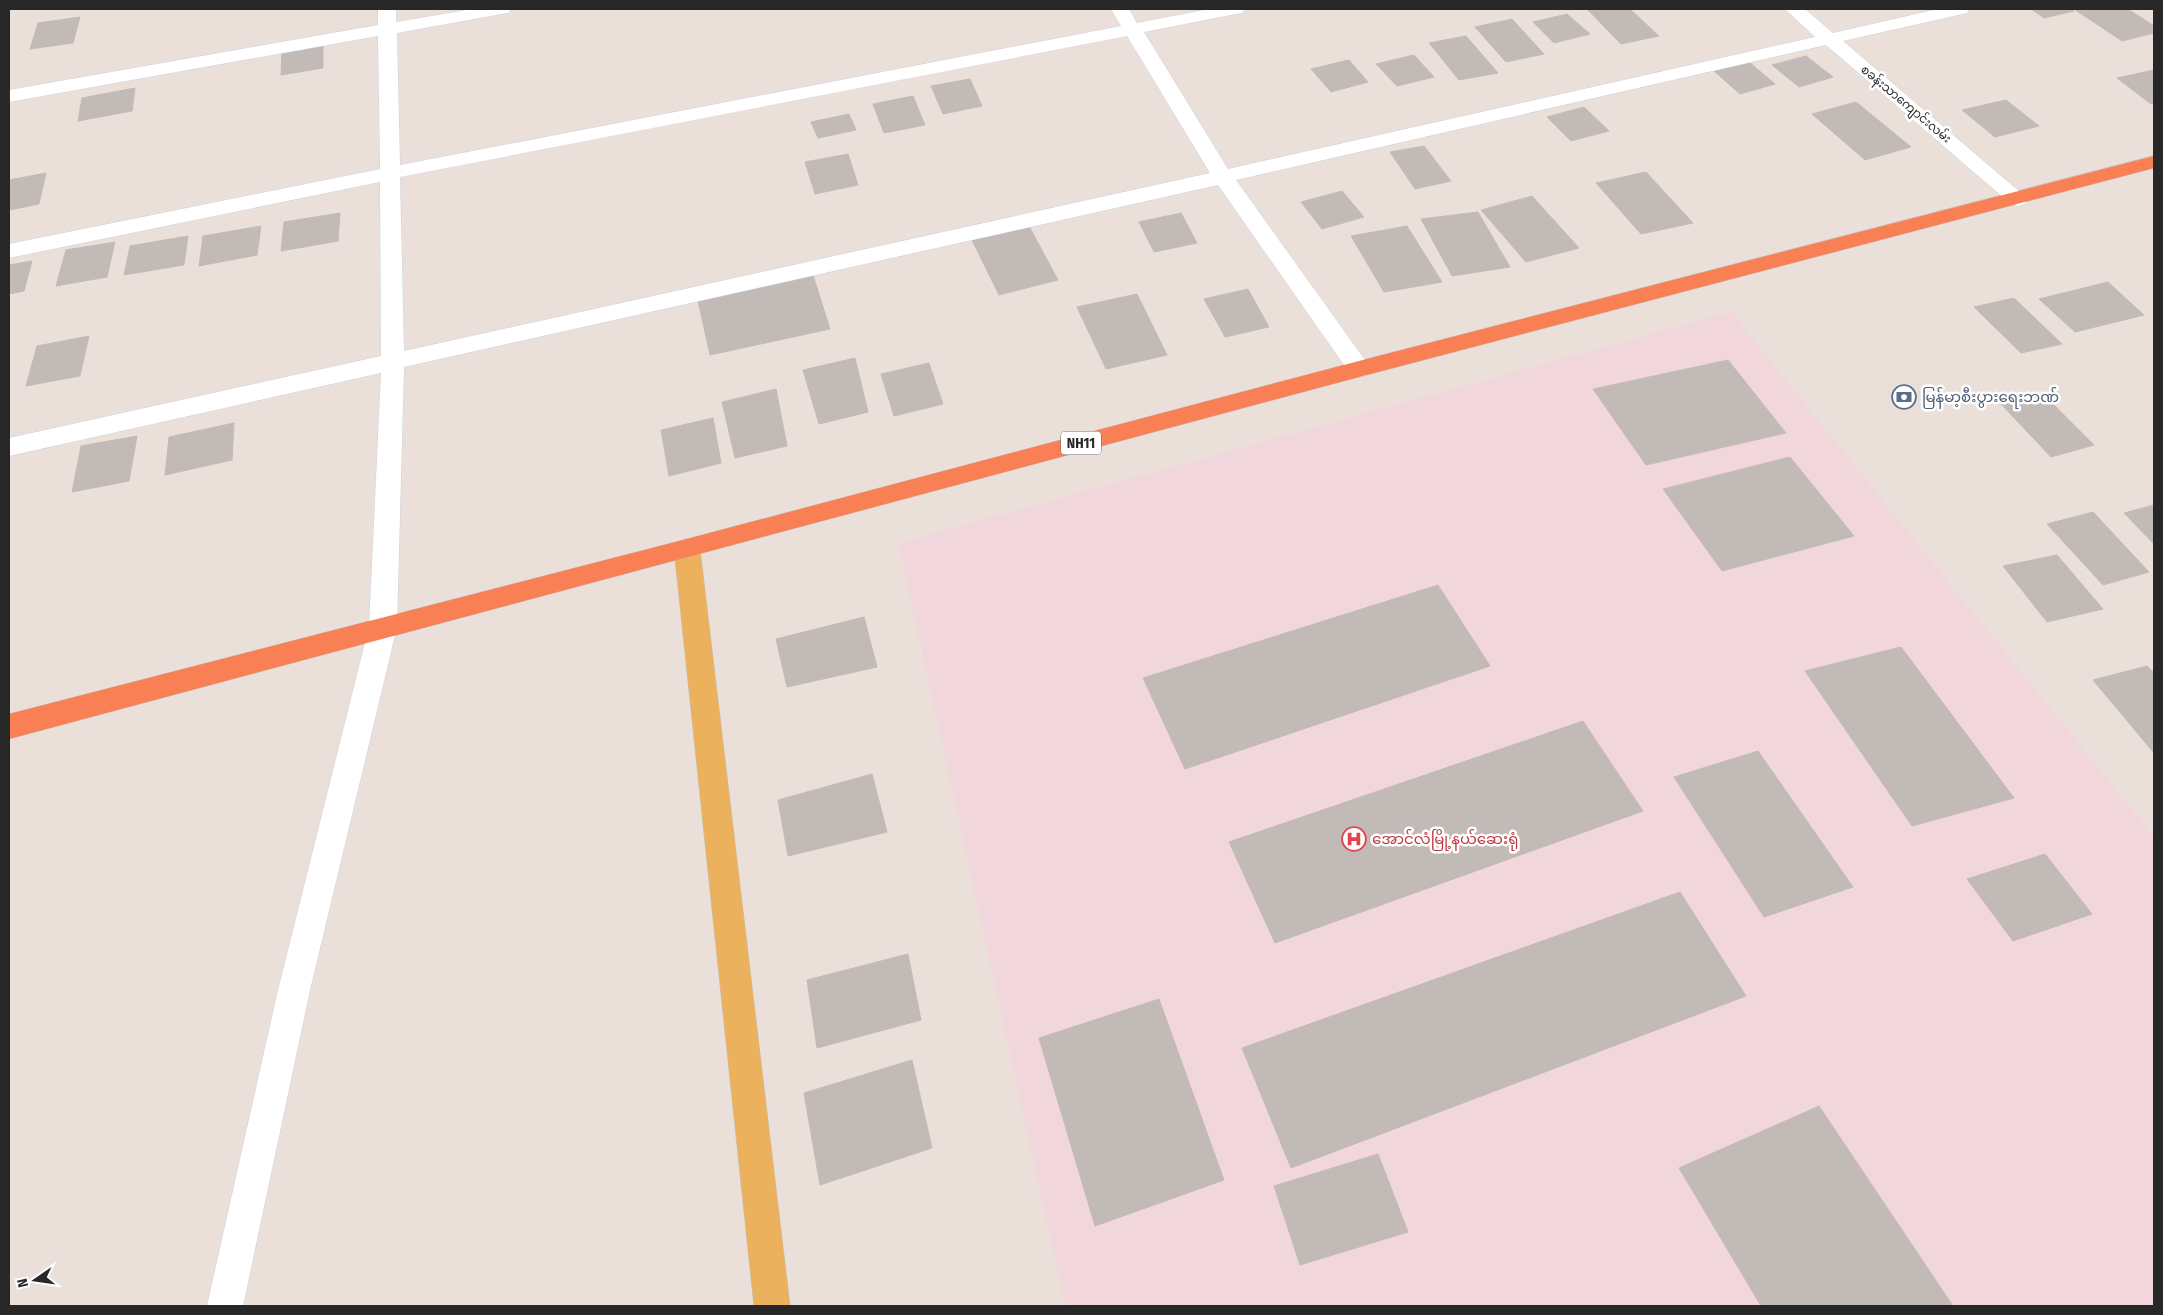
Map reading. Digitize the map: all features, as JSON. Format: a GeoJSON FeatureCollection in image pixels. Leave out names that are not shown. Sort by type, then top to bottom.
{"type":"FeatureCollection","features":[{"type":"Feature","properties":{"kind":"highway","name":"NH11"},"geometry":{"type":"LineString","coordinates":[[9,728],[1359,369],[2018,200],[2154,162]]}},
{"type":"Feature","properties":{"kind":"main road"},"geometry":{"type":"LineString","coordinates":[[687,549],[772,1306]]}},
{"type":"Feature","properties":{"kind":"street"},"geometry":{"type":"LineString","coordinates":[[9,96],[387,19],[502,9]]}},
{"type":"Feature","properties":{"kind":"street"},"geometry":{"type":"LineString","coordinates":[[1120,9],[1223,176],[1359,369]]}},
{"type":"Feature","properties":{"kind":"street"},"geometry":{"type":"LineString","coordinates":[[9,251],[390,173],[1236,9]]}},
{"type":"Feature","properties":{"kind":"street","name":"စခန်းသာကျောင်းလမ်း"},"geometry":{"type":"LineString","coordinates":[[1794,9],[2018,200]]}},
{"type":"Feature","properties":{"kind":"street"},"geometry":{"type":"LineString","coordinates":[[9,447],[1961,9]]}},
{"type":"Feature","properties":{"kind":"street"},"geometry":{"type":"LineString","coordinates":[[225,1306],[294,990],[383,627],[393,360],[387,19]]}},
{"type":"Feature","properties":{"kind":"shaded area"},"geometry":{"type":"Polygon","coordinates":[[[1731,312],[2154,837],[2154,1306],[1065,1306],[898,543],[1731,312]]]}},
{"type":"Feature","properties":{"kind":"building"},"geometry":{"type":"Polygon","coordinates":[[[1587,9],[1630,9],[1659,36],[1621,44],[1587,9]]]}},
{"type":"Feature","properties":{"kind":"building"},"geometry":{"type":"Polygon","coordinates":[[[2031,9],[2070,9],[2074,11],[2044,18],[2031,9]]]}},
{"type":"Feature","properties":{"kind":"building"},"geometry":{"type":"Polygon","coordinates":[[[2074,9],[2128,9],[2154,26],[2154,33],[2122,41],[2074,9]]]}},
{"type":"Feature","properties":{"kind":"building"},"geometry":{"type":"Polygon","coordinates":[[[1567,14],[1590,34],[1554,43],[1533,22],[1567,14]]]}},
{"type":"Feature","properties":{"kind":"building"},"geometry":{"type":"Polygon","coordinates":[[[80,17],[73,43],[30,49],[38,23],[80,17]]]}},
{"type":"Feature","properties":{"kind":"building"},"geometry":{"type":"Polygon","coordinates":[[[1512,19],[1544,54],[1506,62],[1475,27],[1512,19]]]}},
{"type":"Feature","properties":{"kind":"building"},"geometry":{"type":"Polygon","coordinates":[[[1466,36],[1498,73],[1459,80],[1429,43],[1466,36]]]}},
{"type":"Feature","properties":{"kind":"building"},"geometry":{"type":"Polygon","coordinates":[[[323,41],[323,68],[281,75],[282,49],[323,41]]]}},
{"type":"Feature","properties":{"kind":"building"},"geometry":{"type":"Polygon","coordinates":[[[1414,55],[1434,77],[1397,86],[1376,64],[1414,55]]]}},
{"type":"Feature","properties":{"kind":"building"},"geometry":{"type":"Polygon","coordinates":[[[1806,56],[1833,77],[1799,87],[1772,65],[1806,56]]]}},
{"type":"Feature","properties":{"kind":"building"},"geometry":{"type":"Polygon","coordinates":[[[1349,60],[1368,82],[1331,92],[1311,69],[1349,60]]]}},
{"type":"Feature","properties":{"kind":"building"},"geometry":{"type":"Polygon","coordinates":[[[1749,62],[1775,84],[1740,94],[1714,71],[1749,62]]]}},
{"type":"Feature","properties":{"kind":"building"},"geometry":{"type":"Polygon","coordinates":[[[2154,70],[2154,103],[2151,104],[2117,78],[2154,70]]]}},
{"type":"Feature","properties":{"kind":"building"},"geometry":{"type":"Polygon","coordinates":[[[970,79],[982,106],[943,114],[931,86],[970,79]]]}},
{"type":"Feature","properties":{"kind":"building"},"geometry":{"type":"Polygon","coordinates":[[[135,88],[132,111],[78,121],[82,98],[135,88]]]}},
{"type":"Feature","properties":{"kind":"building"},"geometry":{"type":"Polygon","coordinates":[[[913,96],[925,125],[884,133],[873,104],[913,96]]]}},
{"type":"Feature","properties":{"kind":"building"},"geometry":{"type":"Polygon","coordinates":[[[2006,100],[2039,126],[1995,137],[1962,110],[2006,100]]]}},
{"type":"Feature","properties":{"kind":"building"},"geometry":{"type":"Polygon","coordinates":[[[1856,102],[1911,147],[1865,160],[1812,114],[1856,102]]]}},
{"type":"Feature","properties":{"kind":"building"},"geometry":{"type":"Polygon","coordinates":[[[1584,107],[1609,131],[1571,141],[1547,117],[1584,107]]]}},
{"type":"Feature","properties":{"kind":"building"},"geometry":{"type":"Polygon","coordinates":[[[849,114],[856,130],[818,138],[811,122],[849,114]]]}},
{"type":"Feature","properties":{"kind":"building"},"geometry":{"type":"Polygon","coordinates":[[[1424,146],[1451,181],[1415,189],[1390,152],[1424,146]]]}},
{"type":"Feature","properties":{"kind":"building"},"geometry":{"type":"Polygon","coordinates":[[[848,154],[858,185],[815,194],[805,162],[848,154]]]}},
{"type":"Feature","properties":{"kind":"building"},"geometry":{"type":"Polygon","coordinates":[[[1646,172],[1693,223],[1641,234],[1596,183],[1646,172]]]}},
{"type":"Feature","properties":{"kind":"building"},"geometry":{"type":"Polygon","coordinates":[[[46,173],[39,204],[9,210],[9,180],[46,173]]]}},
{"type":"Feature","properties":{"kind":"building"},"geometry":{"type":"Polygon","coordinates":[[[1342,191],[1364,217],[1322,229],[1301,202],[1342,191]]]}},
{"type":"Feature","properties":{"kind":"building"},"geometry":{"type":"Polygon","coordinates":[[[1532,196],[1579,248],[1526,262],[1481,210],[1532,196]]]}},
{"type":"Feature","properties":{"kind":"building"},"geometry":{"type":"Polygon","coordinates":[[[1478,212],[1510,267],[1452,276],[1421,219],[1478,212]]]}},
{"type":"Feature","properties":{"kind":"building"},"geometry":{"type":"Polygon","coordinates":[[[340,213],[338,241],[281,251],[284,222],[340,213]]]}},
{"type":"Feature","properties":{"kind":"building"},"geometry":{"type":"Polygon","coordinates":[[[1181,213],[1197,243],[1154,252],[1139,222],[1181,213]]]}},
{"type":"Feature","properties":{"kind":"building"},"geometry":{"type":"Polygon","coordinates":[[[261,226],[257,255],[199,266],[203,236],[261,226]]]}},
{"type":"Feature","properties":{"kind":"building"},"geometry":{"type":"Polygon","coordinates":[[[1029,226],[1058,280],[999,295],[972,240],[1029,226]]]}},
{"type":"Feature","properties":{"kind":"building"},"geometry":{"type":"Polygon","coordinates":[[[1407,226],[1442,282],[1384,292],[1351,236],[1407,226]]]}},
{"type":"Feature","properties":{"kind":"building"},"geometry":{"type":"Polygon","coordinates":[[[188,236],[184,265],[124,275],[130,246],[188,236]]]}},
{"type":"Feature","properties":{"kind":"building"},"geometry":{"type":"Polygon","coordinates":[[[115,242],[107,277],[56,286],[66,250],[115,242]]]}},
{"type":"Feature","properties":{"kind":"building"},"geometry":{"type":"Polygon","coordinates":[[[32,261],[24,291],[9,294],[9,265],[32,261]]]}},
{"type":"Feature","properties":{"kind":"building"},"geometry":{"type":"Polygon","coordinates":[[[812,272],[830,329],[710,355],[697,296],[812,272]]]}},
{"type":"Feature","properties":{"kind":"building"},"geometry":{"type":"Polygon","coordinates":[[[2108,282],[2144,315],[2075,332],[2039,299],[2108,282]]]}},
{"type":"Feature","properties":{"kind":"building"},"geometry":{"type":"Polygon","coordinates":[[[1248,289],[1269,327],[1225,337],[1204,299],[1248,289]]]}},
{"type":"Feature","properties":{"kind":"building"},"geometry":{"type":"Polygon","coordinates":[[[1137,294],[1167,355],[1106,369],[1077,307],[1137,294]]]}},
{"type":"Feature","properties":{"kind":"building"},"geometry":{"type":"Polygon","coordinates":[[[2014,298],[2062,344],[2021,353],[1974,307],[2014,298]]]}},
{"type":"Feature","properties":{"kind":"building"},"geometry":{"type":"Polygon","coordinates":[[[89,336],[80,376],[26,386],[37,346],[89,336]]]}},
{"type":"Feature","properties":{"kind":"building"},"geometry":{"type":"Polygon","coordinates":[[[855,358],[868,412],[819,424],[803,370],[855,358]]]}},
{"type":"Feature","properties":{"kind":"building"},"geometry":{"type":"Polygon","coordinates":[[[1728,360],[1786,433],[1646,465],[1593,389],[1728,360]]]}},
{"type":"Feature","properties":{"kind":"building"},"geometry":{"type":"Polygon","coordinates":[[[929,363],[943,404],[894,416],[881,374],[929,363]]]}},
{"type":"Feature","properties":{"kind":"building"},"geometry":{"type":"Polygon","coordinates":[[[776,389],[787,446],[735,458],[722,402],[776,389]]]}},
{"type":"Feature","properties":{"kind":"building"},"geometry":{"type":"Polygon","coordinates":[[[2043,394],[2094,445],[2051,457],[2001,404],[2043,394]]]}},
{"type":"Feature","properties":{"kind":"building"},"geometry":{"type":"Polygon","coordinates":[[[713,418],[721,463],[669,476],[661,430],[713,418]]]}},
{"type":"Feature","properties":{"kind":"building"},"geometry":{"type":"Polygon","coordinates":[[[234,423],[232,460],[165,475],[169,437],[234,423]]]}},
{"type":"Feature","properties":{"kind":"building"},"geometry":{"type":"Polygon","coordinates":[[[137,436],[129,481],[72,492],[81,446],[137,436]]]}},
{"type":"Feature","properties":{"kind":"building"},"geometry":{"type":"Polygon","coordinates":[[[1790,457],[1854,536],[1722,571],[1663,489],[1790,457]]]}},
{"type":"Feature","properties":{"kind":"building"},"geometry":{"type":"Polygon","coordinates":[[[2154,505],[2154,544],[2124,513],[2154,505]]]}},
{"type":"Feature","properties":{"kind":"building"},"geometry":{"type":"Polygon","coordinates":[[[2093,512],[2149,572],[2103,585],[2047,524],[2093,512]]]}},
{"type":"Feature","properties":{"kind":"building"},"geometry":{"type":"Polygon","coordinates":[[[2057,555],[2103,609],[2047,622],[2003,566],[2057,555]]]}},
{"type":"Feature","properties":{"kind":"building"},"geometry":{"type":"Polygon","coordinates":[[[1438,585],[1490,666],[1185,769],[1143,678],[1438,585]]]}},
{"type":"Feature","properties":{"kind":"building"},"geometry":{"type":"Polygon","coordinates":[[[864,617],[877,667],[787,687],[776,639],[864,617]]]}},
{"type":"Feature","properties":{"kind":"building"},"geometry":{"type":"Polygon","coordinates":[[[1901,647],[2014,798],[1912,826],[1805,671],[1901,647]]]}},
{"type":"Feature","properties":{"kind":"building"},"geometry":{"type":"Polygon","coordinates":[[[2147,666],[2154,673],[2154,753],[2093,680],[2147,666]]]}},
{"type":"Feature","properties":{"kind":"building"},"geometry":{"type":"Polygon","coordinates":[[[1583,721],[1643,811],[1275,943],[1229,842],[1583,721]]]}},
{"type":"Feature","properties":{"kind":"building"},"geometry":{"type":"Polygon","coordinates":[[[1758,751],[1853,887],[1764,917],[1674,777],[1758,751]]]}},
{"type":"Feature","properties":{"kind":"building"},"geometry":{"type":"Polygon","coordinates":[[[872,774],[887,832],[788,856],[778,800],[872,774]]]}},
{"type":"Feature","properties":{"kind":"building"},"geometry":{"type":"Polygon","coordinates":[[[2045,854],[2092,914],[2013,941],[1967,879],[2045,854]]]}},
{"type":"Feature","properties":{"kind":"building"},"geometry":{"type":"Polygon","coordinates":[[[1680,892],[1746,996],[1291,1168],[1242,1048],[1680,892]]]}},
{"type":"Feature","properties":{"kind":"building"},"geometry":{"type":"Polygon","coordinates":[[[908,954],[921,1020],[817,1048],[807,980],[908,954]]]}},
{"type":"Feature","properties":{"kind":"building"},"geometry":{"type":"Polygon","coordinates":[[[1159,999],[1224,1180],[1095,1226],[1039,1038],[1159,999]]]}},
{"type":"Feature","properties":{"kind":"building"},"geometry":{"type":"Polygon","coordinates":[[[912,1060],[932,1148],[820,1185],[804,1093],[912,1060]]]}},
{"type":"Feature","properties":{"kind":"building"},"geometry":{"type":"Polygon","coordinates":[[[1819,1106],[1953,1306],[1761,1306],[1679,1168],[1819,1106]]]}},
{"type":"Feature","properties":{"kind":"building"},"geometry":{"type":"Polygon","coordinates":[[[1378,1154],[1408,1232],[1300,1265],[1274,1186],[1378,1154]]]}},
{"type":"Feature","properties":{"kind":"place","name":"မြန်မာ့စီးပွားရေးဘဏ်"},"geometry":{"type":"Point","coordinates":[1904,397]}},
{"type":"Feature","properties":{"kind":"place","name":"‌အောင်လံမြို့နယ်ဆေးရုံ"},"geometry":{"type":"Point","coordinates":[1354,839]}}]}
